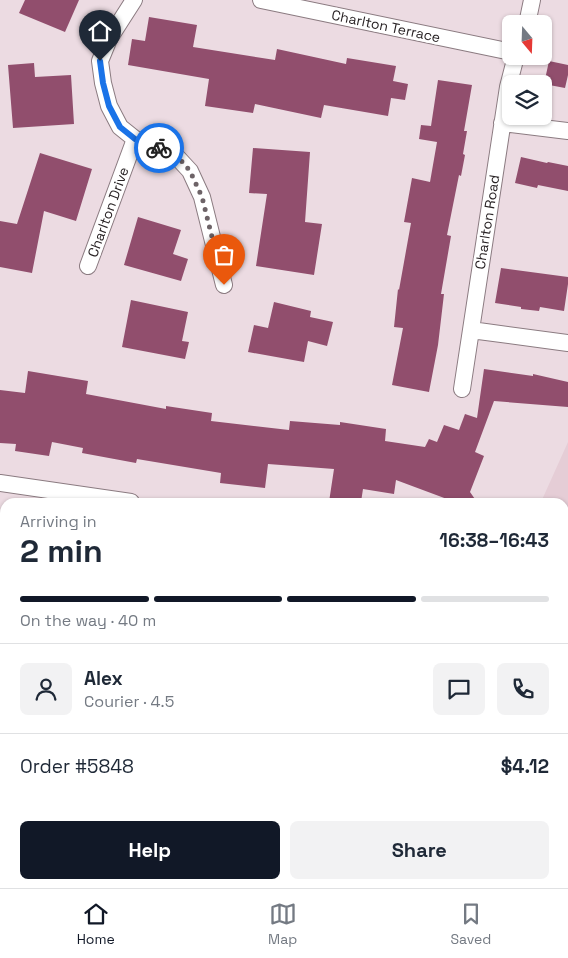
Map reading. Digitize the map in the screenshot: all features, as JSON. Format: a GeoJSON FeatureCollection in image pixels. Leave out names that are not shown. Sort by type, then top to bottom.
{"type":"FeatureCollection","features":[{"type":"Feature","properties":{"kind":"street"},"geometry":{"type":"LineString","coordinates":[[134,0],[108,38],[100,61],[109,106],[120,127],[135,139],[178,157],[190,171],[202,197],[224,285]]}},
{"type":"Feature","properties":{"kind":"street","name":"Charlton Terrace"},"geometry":{"type":"LineString","coordinates":[[260,0],[502,50]]}},
{"type":"Feature","properties":{"kind":"street"},"geometry":{"type":"LineString","coordinates":[[529,15],[532,0]]}},
{"type":"Feature","properties":{"kind":"street","name":"Charlton Road"},"geometry":{"type":"LineString","coordinates":[[462,389],[502,124]]}},
{"type":"Feature","properties":{"kind":"street"},"geometry":{"type":"LineString","coordinates":[[511,125],[568,131]]}},
{"type":"Feature","properties":{"kind":"street","name":"Charlton Drive"},"geometry":{"type":"LineString","coordinates":[[88,266],[135,139]]}},
{"type":"Feature","properties":{"kind":"street"},"geometry":{"type":"LineString","coordinates":[[471,330],[568,343]]}},
{"type":"Feature","properties":{"kind":"street"},"geometry":{"type":"LineString","coordinates":[[0,483],[104,498]]}},
{"type":"Feature","properties":{"kind":"shaded area"},"geometry":{"type":"Polygon","coordinates":[[[568,442],[568,498],[543,498],[568,442]]]}},
{"type":"Feature","properties":{"kind":"building"},"geometry":{"type":"Polygon","coordinates":[[[25,0],[79,0],[65,32],[19,13],[25,0]]]}},
{"type":"Feature","properties":{"kind":"building"},"geometry":{"type":"Polygon","coordinates":[[[149,17],[197,25],[193,47],[275,60],[277,49],[346,64],[347,58],[396,66],[393,81],[408,84],[405,100],[391,98],[388,116],[324,105],[321,118],[255,104],[253,113],[205,106],[209,79],[128,65],[132,39],[145,41],[149,17]]]}},
{"type":"Feature","properties":{"kind":"building"},"geometry":{"type":"Polygon","coordinates":[[[552,62],[568,65],[565,88],[552,86],[552,75],[546,75],[548,65],[552,65],[552,62]]]}},
{"type":"Feature","properties":{"kind":"building"},"geometry":{"type":"Polygon","coordinates":[[[34,63],[35,77],[71,75],[74,124],[13,128],[8,65],[34,63]]]}},
{"type":"Feature","properties":{"kind":"building"},"geometry":{"type":"Polygon","coordinates":[[[438,80],[472,85],[464,131],[467,131],[463,154],[465,155],[447,235],[451,236],[441,294],[444,294],[438,345],[429,392],[392,385],[403,328],[394,327],[398,289],[411,223],[404,222],[412,178],[430,182],[437,142],[419,139],[421,125],[431,126],[438,80]]]}},
{"type":"Feature","properties":{"kind":"building"},"geometry":{"type":"Polygon","coordinates":[[[253,148],[310,152],[305,222],[322,224],[314,275],[256,266],[267,194],[249,193],[253,148]]]}},
{"type":"Feature","properties":{"kind":"building"},"geometry":{"type":"Polygon","coordinates":[[[40,153],[92,169],[76,221],[44,211],[32,273],[0,267],[0,221],[17,224],[40,153]]]}},
{"type":"Feature","properties":{"kind":"building"},"geometry":{"type":"Polygon","coordinates":[[[521,157],[568,166],[568,191],[538,185],[537,188],[515,183],[521,157]]]}},
{"type":"Feature","properties":{"kind":"building"},"geometry":{"type":"Polygon","coordinates":[[[138,217],[181,230],[173,254],[188,259],[181,281],[124,265],[138,217]]]}},
{"type":"Feature","properties":{"kind":"building"},"geometry":{"type":"Polygon","coordinates":[[[501,268],[568,277],[564,311],[540,307],[539,311],[521,309],[521,307],[495,303],[501,268]]]}},
{"type":"Feature","properties":{"kind":"building"},"geometry":{"type":"Polygon","coordinates":[[[131,300],[188,312],[182,341],[189,342],[185,359],[122,347],[131,300]]]}},
{"type":"Feature","properties":{"kind":"building"},"geometry":{"type":"Polygon","coordinates":[[[274,302],[311,311],[310,317],[333,322],[327,346],[308,341],[304,362],[248,352],[254,325],[268,328],[274,302]]]}},
{"type":"Feature","properties":{"kind":"building"},"geometry":{"type":"Polygon","coordinates":[[[484,369],[533,376],[533,374],[568,382],[568,407],[494,401],[475,452],[484,456],[470,492],[474,498],[444,498],[396,480],[394,494],[363,489],[362,498],[330,498],[334,469],[268,464],[265,488],[220,483],[221,473],[137,459],[136,463],[82,453],[83,448],[52,442],[49,456],[15,451],[16,444],[0,443],[0,390],[25,393],[28,371],[88,381],[86,394],[166,409],[166,406],[212,413],[211,421],[289,430],[290,421],[340,425],[340,422],[386,429],[385,441],[425,447],[429,439],[437,442],[444,425],[459,430],[465,414],[477,418],[484,369]]]}},
{"type":"Feature","properties":{"kind":"way so far"},"geometry":{"type":"LineString","coordinates":[[159,148],[178,157],[190,171],[202,197],[224,285]]}},
{"type":"Feature","properties":{"kind":"route"},"geometry":{"type":"LineString","coordinates":[[100,61],[109,106],[120,127],[135,139],[159,148]]}}]}
